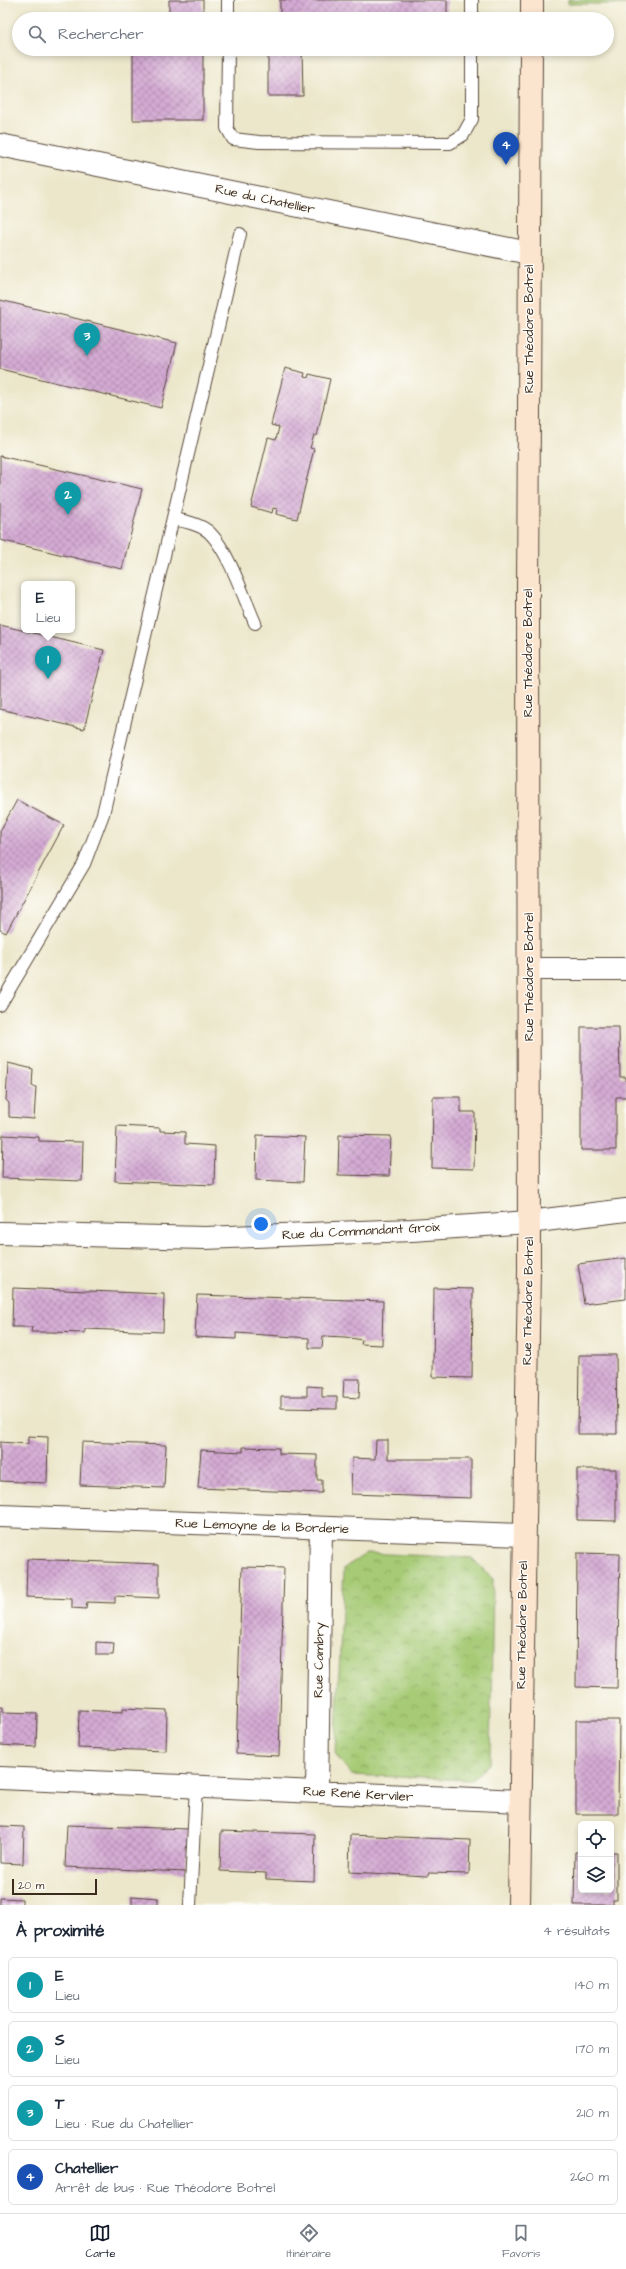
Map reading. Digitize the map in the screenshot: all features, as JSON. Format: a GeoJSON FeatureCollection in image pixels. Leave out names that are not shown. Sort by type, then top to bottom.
{"type":"FeatureCollection","features":[{"type":"Feature","properties":{"kind":"street"},"geometry":{"type":"LineString","coordinates":[[532,0],[532,12]]}},
{"type":"Feature","properties":{"kind":"street","name":"Rue Théodore Botrel"},"geometry":{"type":"LineString","coordinates":[[519,1905],[523,1535],[529,1222],[529,253],[531,56]]}},
{"type":"Feature","properties":{"kind":"street","name":"Rue du Chatellier"},"geometry":{"type":"LineString","coordinates":[[0,146],[529,253]]}},
{"type":"Feature","properties":{"kind":"street"},"geometry":{"type":"LineString","coordinates":[[529,969],[626,969]]}},
{"type":"Feature","properties":{"kind":"street","name":"Rue du Commandant Groix"},"geometry":{"type":"LineString","coordinates":[[0,1233],[205,1238],[412,1230],[529,1222],[626,1210]]}},
{"type":"Feature","properties":{"kind":"street","name":"Rue Lemoyne de la Borderie"},"geometry":{"type":"LineString","coordinates":[[0,1516],[523,1535]]}},
{"type":"Feature","properties":{"kind":"street","name":"Rue Cambry"},"geometry":{"type":"LineString","coordinates":[[317,1792],[322,1528]]}},
{"type":"Feature","properties":{"kind":"street","name":"Rue René Kerviler"},"geometry":{"type":"LineString","coordinates":[[0,1778],[520,1801]]}},
{"type":"Feature","properties":{"kind":"lane"},"geometry":{"type":"LineString","coordinates":[[228,0],[228,12]]}},
{"type":"Feature","properties":{"kind":"lane"},"geometry":{"type":"LineString","coordinates":[[472,0],[472,12]]}},
{"type":"Feature","properties":{"kind":"lane"},"geometry":{"type":"LineString","coordinates":[[228,56],[227,128],[233,139],[245,142],[434,143],[450,143],[463,135],[472,119],[472,56]]}},
{"type":"Feature","properties":{"kind":"lane"},"geometry":{"type":"LineString","coordinates":[[0,1005],[84,864],[103,814],[240,234]]}},
{"type":"Feature","properties":{"kind":"lane"},"geometry":{"type":"LineString","coordinates":[[173,519],[192,523],[209,532],[231,566],[255,624]]}},
{"type":"Feature","properties":{"kind":"lane"},"geometry":{"type":"LineString","coordinates":[[190,1905],[196,1786]]}},
{"type":"Feature","properties":{"kind":"green space"},"geometry":{"type":"Polygon","coordinates":[[[568,0],[626,0],[626,4],[568,4],[568,0]]]}},
{"type":"Feature","properties":{"kind":"green space"},"geometry":{"type":"Polygon","coordinates":[[[367,1553],[472,1558],[493,1579],[490,1763],[471,1780],[351,1775],[335,1753],[344,1568],[367,1553]]]}},
{"type":"Feature","properties":{"kind":"building"},"geometry":{"type":"Polygon","coordinates":[[[169,0],[203,0],[203,12],[169,12],[169,0]]]}},
{"type":"Feature","properties":{"kind":"building"},"geometry":{"type":"Polygon","coordinates":[[[280,0],[447,0],[447,12],[280,12],[280,0]]]}},
{"type":"Feature","properties":{"kind":"building"},"geometry":{"type":"Polygon","coordinates":[[[133,56],[203,56],[203,120],[133,120],[133,56]]]}},
{"type":"Feature","properties":{"kind":"building"},"geometry":{"type":"Polygon","coordinates":[[[268,56],[302,56],[303,96],[268,96],[268,56]]]}},
{"type":"Feature","properties":{"kind":"building"},"geometry":{"type":"Polygon","coordinates":[[[0,300],[177,343],[161,408],[0,369],[0,300]]]}},
{"type":"Feature","properties":{"kind":"building"},"geometry":{"type":"Polygon","coordinates":[[[285,368],[305,373],[304,377],[308,378],[309,374],[330,379],[317,436],[314,435],[310,448],[314,449],[297,519],[276,514],[277,509],[273,508],[272,513],[251,507],[268,438],[276,440],[279,427],[271,425],[285,368]]]}},
{"type":"Feature","properties":{"kind":"building"},"geometry":{"type":"Polygon","coordinates":[[[0,456],[142,489],[122,569],[0,540],[0,456]]]}},
{"type":"Feature","properties":{"kind":"building"},"geometry":{"type":"Polygon","coordinates":[[[0,625],[21,630],[21,633],[33,633],[104,650],[84,729],[0,709],[0,625]]]}},
{"type":"Feature","properties":{"kind":"building"},"geometry":{"type":"Polygon","coordinates":[[[17,800],[64,825],[6,933],[0,930],[0,831],[17,800]]]}},
{"type":"Feature","properties":{"kind":"building"},"geometry":{"type":"Polygon","coordinates":[[[581,1027],[619,1027],[620,1077],[626,1077],[626,1097],[616,1097],[616,1150],[581,1150],[581,1027]]]}},
{"type":"Feature","properties":{"kind":"building"},"geometry":{"type":"Polygon","coordinates":[[[8,1063],[33,1069],[32,1086],[36,1087],[34,1119],[9,1117],[9,1103],[6,1100],[8,1063]]]}},
{"type":"Feature","properties":{"kind":"building"},"geometry":{"type":"Polygon","coordinates":[[[433,1097],[461,1097],[461,1112],[475,1112],[474,1169],[432,1168],[433,1097]]]}},
{"type":"Feature","properties":{"kind":"building"},"geometry":{"type":"Polygon","coordinates":[[[117,1126],[160,1128],[160,1131],[185,1132],[185,1144],[215,1146],[214,1185],[115,1181],[117,1126]]]}},
{"type":"Feature","properties":{"kind":"building"},"geometry":{"type":"Polygon","coordinates":[[[3,1135],[39,1137],[39,1141],[83,1142],[82,1181],[2,1178],[3,1135]]]}},
{"type":"Feature","properties":{"kind":"building"},"geometry":{"type":"Polygon","coordinates":[[[257,1135],[305,1137],[303,1182],[256,1180],[257,1135]]]}},
{"type":"Feature","properties":{"kind":"building"},"geometry":{"type":"Polygon","coordinates":[[[339,1135],[391,1136],[389,1176],[338,1175],[339,1135]]]}},
{"type":"Feature","properties":{"kind":"building"},"geometry":{"type":"Polygon","coordinates":[[[626,1258],[626,1299],[584,1304],[578,1264],[626,1258]]]}},
{"type":"Feature","properties":{"kind":"building"},"geometry":{"type":"Polygon","coordinates":[[[13,1288],[164,1294],[163,1332],[85,1329],[85,1333],[31,1332],[32,1327],[12,1327],[13,1288]]]}},
{"type":"Feature","properties":{"kind":"building"},"geometry":{"type":"Polygon","coordinates":[[[434,1288],[473,1289],[472,1378],[433,1377],[434,1288]]]}},
{"type":"Feature","properties":{"kind":"building"},"geometry":{"type":"Polygon","coordinates":[[[197,1295],[383,1301],[382,1345],[361,1344],[362,1340],[345,1337],[323,1336],[322,1348],[309,1348],[309,1338],[236,1333],[236,1339],[195,1337],[197,1295]]]}},
{"type":"Feature","properties":{"kind":"building"},"geometry":{"type":"Polygon","coordinates":[[[579,1355],[616,1355],[617,1434],[578,1434],[579,1355]]]}},
{"type":"Feature","properties":{"kind":"building"},"geometry":{"type":"Polygon","coordinates":[[[344,1379],[360,1379],[359,1398],[343,1397],[344,1379]]]}},
{"type":"Feature","properties":{"kind":"building"},"geometry":{"type":"Polygon","coordinates":[[[307,1386],[322,1387],[322,1397],[337,1397],[337,1409],[281,1408],[281,1396],[307,1396],[307,1386]]]}},
{"type":"Feature","properties":{"kind":"building"},"geometry":{"type":"Polygon","coordinates":[[[28,1436],[48,1437],[47,1483],[0,1481],[0,1442],[28,1444],[28,1436]]]}},
{"type":"Feature","properties":{"kind":"building"},"geometry":{"type":"Polygon","coordinates":[[[376,1440],[388,1440],[388,1459],[471,1459],[471,1498],[351,1494],[352,1458],[375,1459],[376,1440]]]}},
{"type":"Feature","properties":{"kind":"building"},"geometry":{"type":"Polygon","coordinates":[[[82,1442],[166,1445],[164,1488],[80,1485],[82,1442]]]}},
{"type":"Feature","properties":{"kind":"building"},"geometry":{"type":"Polygon","coordinates":[[[243,1447],[279,1448],[279,1454],[317,1455],[317,1480],[322,1480],[322,1493],[198,1488],[201,1450],[243,1452],[243,1447]]]}},
{"type":"Feature","properties":{"kind":"building"},"geometry":{"type":"Polygon","coordinates":[[[577,1469],[616,1469],[616,1521],[577,1520],[577,1469]]]}},
{"type":"Feature","properties":{"kind":"building"},"geometry":{"type":"Polygon","coordinates":[[[577,1553],[620,1554],[617,1688],[576,1687],[577,1553]]]}},
{"type":"Feature","properties":{"kind":"building"},"geometry":{"type":"Polygon","coordinates":[[[27,1559],[159,1564],[159,1598],[115,1596],[115,1603],[87,1602],[86,1609],[72,1608],[72,1599],[26,1597],[27,1559]]]}},
{"type":"Feature","properties":{"kind":"building"},"geometry":{"type":"Polygon","coordinates":[[[242,1567],[284,1568],[279,1756],[236,1754],[242,1567]]]}},
{"type":"Feature","properties":{"kind":"building"},"geometry":{"type":"Polygon","coordinates":[[[96,1642],[114,1643],[113,1655],[96,1655],[96,1642]]]}},
{"type":"Feature","properties":{"kind":"building"},"geometry":{"type":"Polygon","coordinates":[[[0,1707],[3,1707],[3,1712],[37,1713],[36,1747],[0,1745],[0,1707]]]}},
{"type":"Feature","properties":{"kind":"building"},"geometry":{"type":"Polygon","coordinates":[[[123,1708],[167,1710],[166,1751],[78,1748],[79,1710],[123,1712],[123,1708]]]}},
{"type":"Feature","properties":{"kind":"building"},"geometry":{"type":"Polygon","coordinates":[[[576,1720],[619,1720],[618,1814],[576,1814],[576,1720]]]}},
{"type":"Feature","properties":{"kind":"building"},"geometry":{"type":"Polygon","coordinates":[[[67,1825],[188,1829],[186,1872],[65,1867],[67,1825]]]}},
{"type":"Feature","properties":{"kind":"building"},"geometry":{"type":"Polygon","coordinates":[[[0,1826],[24,1827],[23,1864],[0,1863],[0,1826]]]}},
{"type":"Feature","properties":{"kind":"building"},"geometry":{"type":"Polygon","coordinates":[[[221,1831],[315,1834],[314,1881],[266,1879],[266,1873],[220,1871],[221,1831]]]}},
{"type":"Feature","properties":{"kind":"building"},"geometry":{"type":"Polygon","coordinates":[[[350,1835],[470,1840],[469,1874],[428,1873],[428,1876],[349,1872],[350,1835]]]}},
{"type":"Feature","properties":{"kind":"building"},"geometry":{"type":"Polygon","coordinates":[[[575,1852],[578,1852],[578,1893],[614,1893],[614,1852],[617,1852],[617,1900],[613,1900],[613,1905],[574,1905],[575,1852]]]}},
{"type":"Feature","properties":{"kind":"building"},"geometry":{"type":"Polygon","coordinates":[[[132,1896],[158,1898],[158,1905],[132,1905],[132,1896]]]}},
{"type":"Feature","properties":{"kind":"building"},"geometry":{"type":"Polygon","coordinates":[[[0,1898],[22,1899],[22,1905],[0,1905],[0,1898]]]}},
{"type":"Feature","properties":{"kind":"place","name":"Chatellier"},"geometry":{"type":"Point","coordinates":[506,165]}},
{"type":"Feature","properties":{"kind":"place","name":"T"},"geometry":{"type":"Point","coordinates":[87,356]}},
{"type":"Feature","properties":{"kind":"place","name":"S"},"geometry":{"type":"Point","coordinates":[68,515]}},
{"type":"Feature","properties":{"kind":"place","name":"E"},"geometry":{"type":"Point","coordinates":[48,679]}}]}
